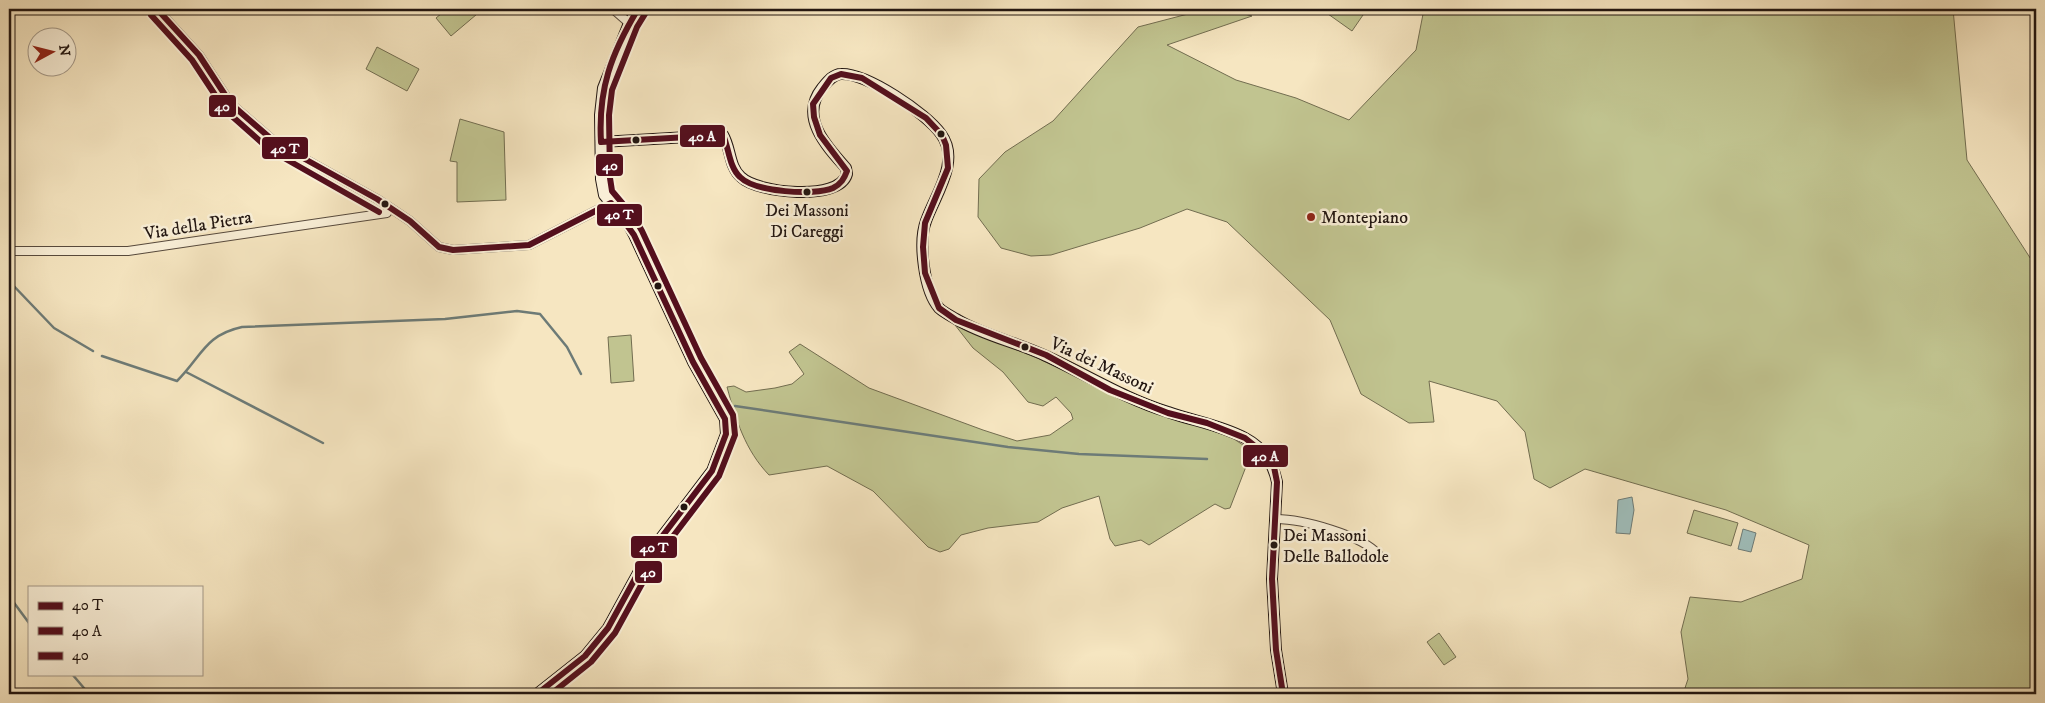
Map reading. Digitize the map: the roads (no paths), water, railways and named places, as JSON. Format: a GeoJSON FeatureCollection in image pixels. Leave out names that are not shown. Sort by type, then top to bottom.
{"type":"FeatureCollection","features":[{"type":"Feature","properties":{"kind":"street"},"geometry":{"type":"LineString","coordinates":[[157,9],[199,55],[231,104],[276,143],[377,199],[389,209],[410,221],[439,247],[452,250],[529,245],[611,203]]}},
{"type":"Feature","properties":{"kind":"street"},"geometry":{"type":"LineString","coordinates":[[613,9],[629,23]]}},
{"type":"Feature","properties":{"kind":"street"},"geometry":{"type":"LineString","coordinates":[[537,694],[579,661],[604,634],[659,538],[712,471],[726,434],[725,418],[693,362],[634,235],[604,195],[601,179],[600,115],[603,88],[629,23],[638,9]]}},
{"type":"Feature","properties":{"kind":"street","name":"Via dei Massoni"},"geometry":{"type":"LineString","coordinates":[[601,142],[673,136],[723,135],[737,174],[743,180],[770,187],[814,193],[842,182],[847,174],[846,168],[821,138],[815,126],[813,104],[820,90],[831,78],[841,74],[862,78],[885,90],[926,118],[940,132],[946,145],[948,168],[925,224],[923,247],[930,290],[939,308],[956,320],[1046,356],[1110,390],[1168,413],[1207,423],[1246,438],[1274,466],[1277,482],[1272,579],[1276,650],[1283,694]]}},
{"type":"Feature","properties":{"kind":"street","name":"Via della Pietra"},"geometry":{"type":"LineString","coordinates":[[9,251],[128,251],[387,213],[389,209]]}},
{"type":"Feature","properties":{"kind":"street"},"geometry":{"type":"LineString","coordinates":[[1276,519],[1290,519],[1317,525],[1371,546],[1378,555]]}},
{"type":"Feature","properties":{"kind":"water"},"geometry":{"type":"Polygon","coordinates":[[[1632,497],[1634,510],[1630,534],[1616,533],[1618,500],[1632,497]]]}},
{"type":"Feature","properties":{"kind":"water"},"geometry":{"type":"Polygon","coordinates":[[[1743,529],[1756,533],[1751,552],[1738,549],[1743,529]]]}},
{"type":"Feature","properties":{"kind":"waterway"},"geometry":{"type":"LineString","coordinates":[[9,281],[54,328],[93,351]]}},
{"type":"Feature","properties":{"kind":"waterway"},"geometry":{"type":"LineString","coordinates":[[102,356],[177,381],[212,341],[220,335],[242,327],[445,319],[517,311],[540,314],[567,347],[581,374]]}},
{"type":"Feature","properties":{"kind":"waterway"},"geometry":{"type":"LineString","coordinates":[[186,372],[323,443]]}},
{"type":"Feature","properties":{"kind":"waterway"},"geometry":{"type":"LineString","coordinates":[[735,406],[1008,447],[1079,454],[1207,459]]}},
{"type":"Feature","properties":{"kind":"waterway"},"geometry":{"type":"LineString","coordinates":[[9,596],[28,622]]}},
{"type":"Feature","properties":{"kind":"waterway"},"geometry":{"type":"LineString","coordinates":[[74,676],[89,694]]}},
{"type":"Feature","properties":{"kind":"place","name":"Dei Massoni Di Careggi"},"geometry":{"type":"Point","coordinates":[807,192]}},
{"type":"Feature","properties":{"kind":"place","name":"Montepiano"},"geometry":{"type":"Point","coordinates":[1311,217]}},
{"type":"Feature","properties":{"kind":"place","name":"Dei Massoni Delle Ballodole"},"geometry":{"type":"Point","coordinates":[1274,545]}}]}
